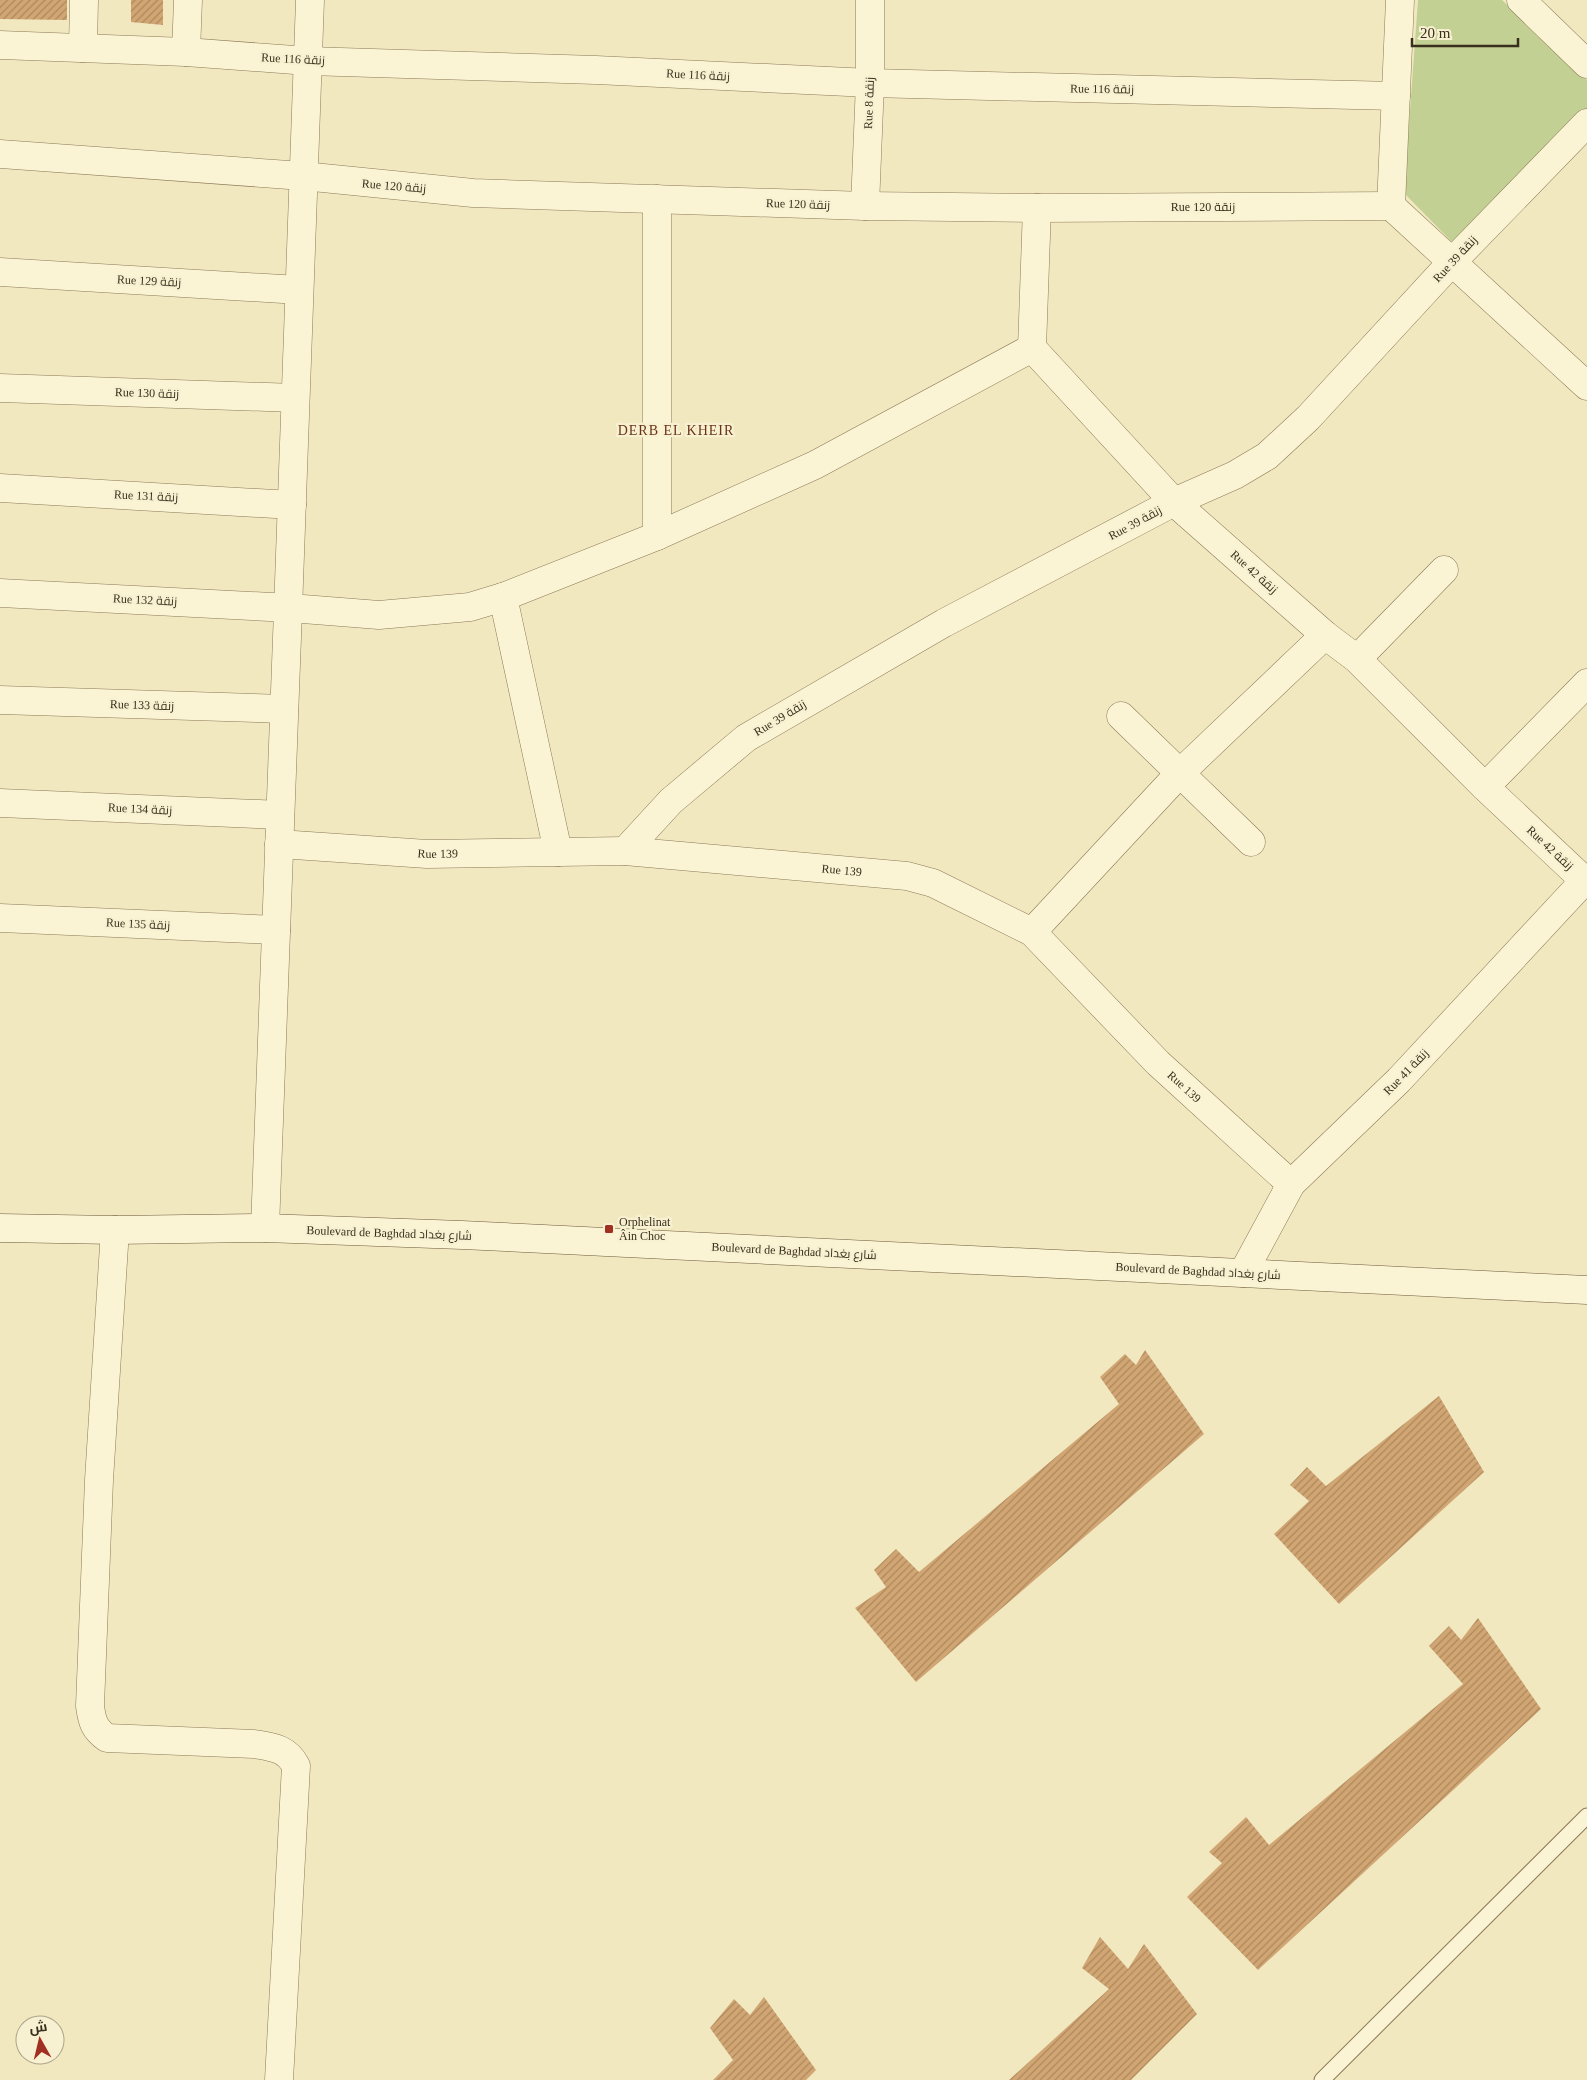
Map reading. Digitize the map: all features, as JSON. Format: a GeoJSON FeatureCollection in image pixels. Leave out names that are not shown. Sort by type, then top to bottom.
{"type":"FeatureCollection","features":[{"type":"Feature","properties":{"kind":"street"},"geometry":{"type":"LineString","coordinates":[[83,48],[84,0]]}},
{"type":"Feature","properties":{"kind":"street"},"geometry":{"type":"LineString","coordinates":[[186,52],[188,0]]}},
{"type":"Feature","properties":{"kind":"street"},"geometry":{"type":"LineString","coordinates":[[265,1228],[284,710],[290,608],[295,398],[310,0]]}},
{"type":"Feature","properties":{"kind":"street","name":"Rue 8 زنقة"},"geometry":{"type":"LineString","coordinates":[[864,206],[870,83],[870,0]]}},
{"type":"Feature","properties":{"kind":"street"},"geometry":{"type":"LineString","coordinates":[[1400,0],[1391,206],[1587,386]]}},
{"type":"Feature","properties":{"kind":"street"},"geometry":{"type":"LineString","coordinates":[[1521,0],[1587,64]]}},
{"type":"Feature","properties":{"kind":"street","name":"Rue 116 زنقة"},"geometry":{"type":"LineString","coordinates":[[0,45],[186,52],[308,61],[596,70],[870,83],[1396,96]]}},
{"type":"Feature","properties":{"kind":"street","name":"Rue 39 زنقة"},"geometry":{"type":"LineString","coordinates":[[625,850],[671,801],[746,738],[944,623],[1174,502],[1235,475],[1267,456],[1308,418],[1451,263],[1587,123]]}},
{"type":"Feature","properties":{"kind":"street","name":"Rue 120 زنقة"},"geometry":{"type":"LineString","coordinates":[[0,154],[304,176],[463,192],[864,206],[1037,208],[1391,206]]}},
{"type":"Feature","properties":{"kind":"street"},"geometry":{"type":"LineString","coordinates":[[657,199],[657,536]]}},
{"type":"Feature","properties":{"kind":"street"},"geometry":{"type":"LineString","coordinates":[[1032,348],[1037,208]]}},
{"type":"Feature","properties":{"kind":"street","name":"Rue 129 زنقة"},"geometry":{"type":"LineString","coordinates":[[0,272],[299,290]]}},
{"type":"Feature","properties":{"kind":"street","name":"Rue 132 زنقة"},"geometry":{"type":"LineString","coordinates":[[0,593],[290,608],[379,615],[470,607],[503,597],[657,536],[815,465],[1032,348]]}},
{"type":"Feature","properties":{"kind":"street","name":"Rue 42 زنقة"},"geometry":{"type":"LineString","coordinates":[[1032,348],[1174,502],[1325,635],[1357,659],[1485,787],[1586,882]]}},
{"type":"Feature","properties":{"kind":"street","name":"Rue 130 زنقة"},"geometry":{"type":"LineString","coordinates":[[0,388],[295,398]]}},
{"type":"Feature","properties":{"kind":"street","name":"Rue 131 زنقة"},"geometry":{"type":"LineString","coordinates":[[0,488],[292,504]]}},
{"type":"Feature","properties":{"kind":"street"},"geometry":{"type":"LineString","coordinates":[[1357,659],[1444,570]]}},
{"type":"Feature","properties":{"kind":"street"},"geometry":{"type":"LineString","coordinates":[[503,597],[558,852]]}},
{"type":"Feature","properties":{"kind":"street"},"geometry":{"type":"LineString","coordinates":[[1032,932],[1179,774],[1325,635]]}},
{"type":"Feature","properties":{"kind":"street"},"geometry":{"type":"LineString","coordinates":[[1485,787],[1587,683]]}},
{"type":"Feature","properties":{"kind":"street","name":"Rue 133 زنقة"},"geometry":{"type":"LineString","coordinates":[[0,700],[284,710]]}},
{"type":"Feature","properties":{"kind":"street"},"geometry":{"type":"LineString","coordinates":[[1121,716],[1251,842]]}},
{"type":"Feature","properties":{"kind":"street","name":"Rue 134 زنقة"},"geometry":{"type":"LineString","coordinates":[[0,803],[280,815]]}},
{"type":"Feature","properties":{"kind":"street","name":"Rue 139"},"geometry":{"type":"LineString","coordinates":[[279,844],[427,854],[625,850],[907,876],[933,883],[1032,932],[1158,1063],[1291,1184]]}},
{"type":"Feature","properties":{"kind":"street","name":"Rue 41 زنقة"},"geometry":{"type":"LineString","coordinates":[[1243,1273],[1291,1184],[1399,1080],[1586,882]]}},
{"type":"Feature","properties":{"kind":"street","name":"Rue 135 زنقة"},"geometry":{"type":"LineString","coordinates":[[0,918],[276,930]]}},
{"type":"Feature","properties":{"kind":"street","name":"Boulevard de Baghdad شارع بغداد"},"geometry":{"type":"LineString","coordinates":[[0,1228],[115,1230],[265,1228],[482,1236],[1587,1290]]}},
{"type":"Feature","properties":{"kind":"street"},"geometry":{"type":"LineString","coordinates":[[115,1230],[99,1480],[90,1706],[92,1721],[97,1732],[107,1738],[254,1744],[276,1748],[291,1757],[296,1766],[279,2080]]}},
{"type":"Feature","properties":{"kind":"lane"},"geometry":{"type":"LineString","coordinates":[[1322,2080],[1587,1816]]}},
{"type":"Feature","properties":{"kind":"green space"},"geometry":{"type":"Polygon","coordinates":[[[1418,0],[1502,0],[1587,80],[1587,112],[1457,247],[1404,193],[1418,0]]]}},
{"type":"Feature","properties":{"kind":"building"},"geometry":{"type":"Polygon","coordinates":[[[0,0],[67,0],[67,20],[0,19],[0,0]]]}},
{"type":"Feature","properties":{"kind":"building"},"geometry":{"type":"Polygon","coordinates":[[[131,0],[163,0],[163,25],[131,22],[131,0]]]}},
{"type":"Feature","properties":{"kind":"building"},"geometry":{"type":"Polygon","coordinates":[[[1145,1350],[1204,1434],[916,1682],[855,1608],[886,1587],[874,1570],[896,1549],[919,1572],[1119,1404],[1100,1377],[1125,1354],[1136,1365],[1145,1350]]]}},
{"type":"Feature","properties":{"kind":"building"},"geometry":{"type":"Polygon","coordinates":[[[1439,1396],[1484,1472],[1339,1604],[1274,1534],[1309,1501],[1290,1485],[1307,1467],[1326,1486],[1439,1396]]]}},
{"type":"Feature","properties":{"kind":"building"},"geometry":{"type":"Polygon","coordinates":[[[1478,1618],[1541,1709],[1258,1970],[1187,1897],[1222,1863],[1209,1852],[1246,1817],[1269,1845],[1463,1684],[1429,1646],[1449,1626],[1461,1640],[1478,1618]]]}},
{"type":"Feature","properties":{"kind":"building"},"geometry":{"type":"Polygon","coordinates":[[[1100,1937],[1128,1969],[1144,1944],[1197,2014],[1131,2080],[1009,2080],[1109,1989],[1082,1968],[1100,1937]]]}},
{"type":"Feature","properties":{"kind":"building"},"geometry":{"type":"Polygon","coordinates":[[[764,1997],[816,2070],[806,2080],[713,2080],[733,2060],[710,2028],[734,1999],[750,2015],[764,1997]]]}},
{"type":"Feature","properties":{"kind":"place","name":"Orphelinat Âin Choc"},"geometry":{"type":"Point","coordinates":[609,1229]}},
{"type":"Feature","properties":{"kind":"district","name":"DERB EL KHEIR"},"geometry":{"type":"Point","coordinates":[676,430]}}]}
